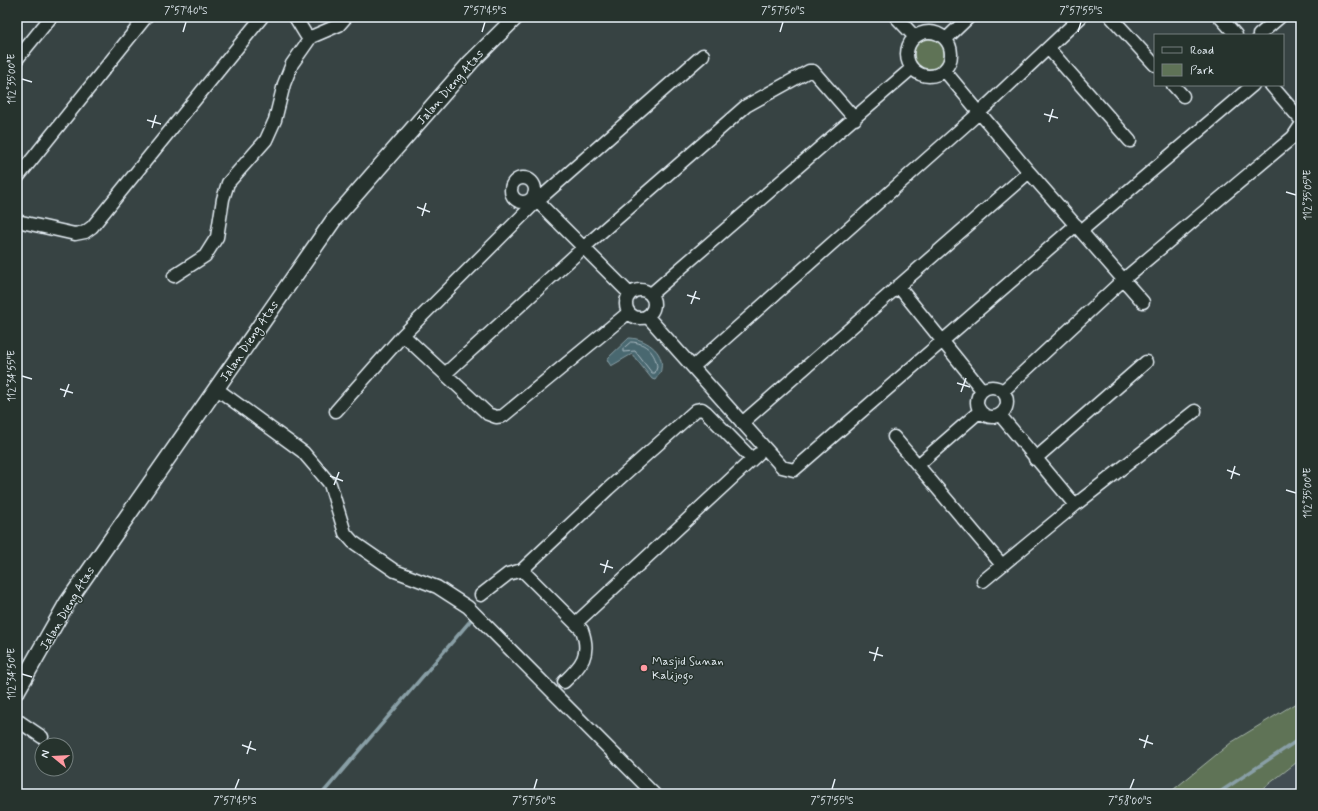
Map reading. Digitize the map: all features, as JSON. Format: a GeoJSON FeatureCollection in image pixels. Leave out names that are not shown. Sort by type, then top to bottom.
{"type":"FeatureCollection","features":[{"type":"Feature","properties":{"kind":"street"},"geometry":{"type":"LineString","coordinates":[[17,59],[51,17]]}},
{"type":"Feature","properties":{"kind":"street"},"geometry":{"type":"LineString","coordinates":[[17,178],[146,17]]}},
{"type":"Feature","properties":{"kind":"street"},"geometry":{"type":"LineString","coordinates":[[17,221],[75,234],[85,232],[92,227],[262,17]]}},
{"type":"Feature","properties":{"kind":"street"},"geometry":{"type":"LineString","coordinates":[[295,17],[306,35],[311,37]]}},
{"type":"Feature","properties":{"kind":"street"},"geometry":{"type":"LineString","coordinates":[[174,276],[205,256],[217,236],[223,199],[228,183],[266,140],[275,120],[284,84],[292,64],[311,37],[339,25],[346,17]]}},
{"type":"Feature","properties":{"kind":"street","name":"Jalan Dieng Atas"},"geometry":{"type":"LineString","coordinates":[[17,691],[68,603],[217,389],[275,301],[335,218],[471,62],[516,17]]}},
{"type":"Feature","properties":{"kind":"street"},"geometry":{"type":"LineString","coordinates":[[896,17],[915,37]]}},
{"type":"Feature","properties":{"kind":"street"},"geometry":{"type":"LineString","coordinates":[[946,39],[969,17]]}},
{"type":"Feature","properties":{"kind":"street"},"geometry":{"type":"LineString","coordinates":[[693,367],[980,112],[1081,17]]}},
{"type":"Feature","properties":{"kind":"street"},"geometry":{"type":"LineString","coordinates":[[1111,17],[1154,65]]}},
{"type":"Feature","properties":{"kind":"street"},"geometry":{"type":"LineString","coordinates":[[1220,17],[1235,34]]}},
{"type":"Feature","properties":{"kind":"street"},"geometry":{"type":"LineString","coordinates":[[1260,34],[1280,17]]}},
{"type":"Feature","properties":{"kind":"street"},"geometry":{"type":"LineString","coordinates":[[931,32],[937,33],[946,39],[951,50],[951,55],[950,61],[944,70],[935,75],[925,76],[916,72],[912,68],[907,58],[907,52],[911,41],[915,37],[920,34],[931,32]]}},
{"type":"Feature","properties":{"kind":"street"},"geometry":{"type":"LineString","coordinates":[[1048,48],[1130,142]]}},
{"type":"Feature","properties":{"kind":"street"},"geometry":{"type":"LineString","coordinates":[[336,411],[403,335],[535,199],[702,55]]}},
{"type":"Feature","properties":{"kind":"street"},"geometry":{"type":"LineString","coordinates":[[651,294],[855,119],[912,68]]}},
{"type":"Feature","properties":{"kind":"street"},"geometry":{"type":"LineString","coordinates":[[944,70],[1029,172],[1143,302]]}},
{"type":"Feature","properties":{"kind":"street"},"geometry":{"type":"LineString","coordinates":[[445,374],[583,248],[746,106],[809,71],[817,73],[855,119]]}},
{"type":"Feature","properties":{"kind":"street"},"geometry":{"type":"LineString","coordinates":[[1174,86],[1183,96]]}},
{"type":"Feature","properties":{"kind":"street"},"geometry":{"type":"LineString","coordinates":[[647,316],[782,467],[794,470],[799,468],[942,341],[1252,86]]}},
{"type":"Feature","properties":{"kind":"street"},"geometry":{"type":"LineString","coordinates":[[1272,86],[1301,120]]}},
{"type":"Feature","properties":{"kind":"street"},"geometry":{"type":"LineString","coordinates":[[1003,391],[1124,279],[1293,138],[1301,125]]}},
{"type":"Feature","properties":{"kind":"street"},"geometry":{"type":"LineString","coordinates":[[742,423],[1029,172]]}},
{"type":"Feature","properties":{"kind":"street"},"geometry":{"type":"LineString","coordinates":[[535,199],[630,294]]}},
{"type":"Feature","properties":{"kind":"street"},"geometry":{"type":"LineString","coordinates":[[898,286],[982,390]]}},
{"type":"Feature","properties":{"kind":"street"},"geometry":{"type":"LineString","coordinates":[[643,290],[651,294],[653,299],[653,309],[647,316],[639,318],[628,313],[625,305],[630,294],[633,291],[643,290]]}},
{"type":"Feature","properties":{"kind":"street"},"geometry":{"type":"LineString","coordinates":[[403,335],[488,414],[496,417],[503,416],[628,313]]}},
{"type":"Feature","properties":{"kind":"street"},"geometry":{"type":"LineString","coordinates":[[1035,459],[1146,362]]}},
{"type":"Feature","properties":{"kind":"street"},"geometry":{"type":"LineString","coordinates":[[995,386],[1006,395],[1008,404],[1000,416],[987,416],[980,411],[977,398],[982,390],[995,386]]}},
{"type":"Feature","properties":{"kind":"street"},"geometry":{"type":"LineString","coordinates":[[217,389],[303,452],[330,484],[345,533],[353,542],[395,571],[438,587],[468,607],[654,794]]}},
{"type":"Feature","properties":{"kind":"street"},"geometry":{"type":"LineString","coordinates":[[481,595],[508,574],[522,570],[608,489],[696,410],[702,409],[706,412],[752,459]]}},
{"type":"Feature","properties":{"kind":"street"},"geometry":{"type":"LineString","coordinates":[[918,465],[980,411]]}},
{"type":"Feature","properties":{"kind":"street"},"geometry":{"type":"LineString","coordinates":[[983,581],[1075,505],[1195,411]]}},
{"type":"Feature","properties":{"kind":"street"},"geometry":{"type":"LineString","coordinates":[[1000,416],[1075,505]]}},
{"type":"Feature","properties":{"kind":"street"},"geometry":{"type":"LineString","coordinates":[[894,437],[1002,565]]}},
{"type":"Feature","properties":{"kind":"street"},"geometry":{"type":"LineString","coordinates":[[577,622],[764,448]]}},
{"type":"Feature","properties":{"kind":"street"},"geometry":{"type":"LineString","coordinates":[[522,570],[577,622],[587,643],[586,654],[582,662],[564,682]]}},
{"type":"Feature","properties":{"kind":"street"},"geometry":{"type":"LineString","coordinates":[[17,720],[42,737]]}},
{"type":"Feature","properties":{"kind":"shaded area"},"geometry":{"type":"Polygon","coordinates":[[[1301,759],[1301,794],[1256,794],[1291,767],[1301,759]]]}},
{"type":"Feature","properties":{"kind":"green space"},"geometry":{"type":"Polygon","coordinates":[[[929,39],[940,43],[944,54],[940,65],[929,69],[918,65],[914,54],[918,43],[929,39]]]}},
{"type":"Feature","properties":{"kind":"green space"},"geometry":{"type":"Polygon","coordinates":[[[1301,700],[1301,759],[1256,794],[1168,794],[1232,742],[1301,700]]]}},
{"type":"Feature","properties":{"kind":"water"},"geometry":{"type":"Polygon","coordinates":[[[629,338],[641,340],[657,351],[660,357],[661,369],[655,380],[652,379],[632,354],[611,366],[607,360],[629,338]]]}},
{"type":"Feature","properties":{"kind":"waterway"},"geometry":{"type":"LineString","coordinates":[[322,794],[471,620]]}},
{"type":"Feature","properties":{"kind":"waterway"},"geometry":{"type":"LineString","coordinates":[[1217,794],[1301,738]]}},
{"type":"Feature","properties":{"kind":"place","name":"Masjid Sunan Kalijogo"},"geometry":{"type":"Point","coordinates":[644,668]}}]}
